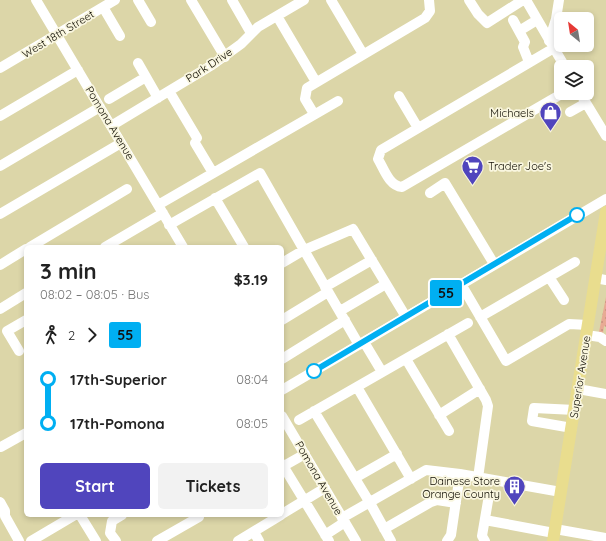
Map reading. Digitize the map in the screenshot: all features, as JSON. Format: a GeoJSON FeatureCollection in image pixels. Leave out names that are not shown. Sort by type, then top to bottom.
{"type":"FeatureCollection","features":[{"type":"Feature","properties":{"kind":"main road","name":"Superior Avenue"},"geometry":{"type":"LineString","coordinates":[[554,535],[587,330],[601,279],[606,212]]}},
{"type":"Feature","properties":{"kind":"street","name":"Pomona Avenue"},"geometry":{"type":"LineString","coordinates":[[36,0],[181,245]]}},
{"type":"Feature","properties":{"kind":"street","name":"West 18th Street"},"geometry":{"type":"LineString","coordinates":[[0,68],[115,0]]}},
{"type":"Feature","properties":{"kind":"street"},"geometry":{"type":"LineString","coordinates":[[138,0],[150,22]]}},
{"type":"Feature","properties":{"kind":"street"},"geometry":{"type":"LineString","coordinates":[[191,0],[225,56]]}},
{"type":"Feature","properties":{"kind":"street"},"geometry":{"type":"LineString","coordinates":[[232,0],[251,33]]}},
{"type":"Feature","properties":{"kind":"street","name":"Park Drive"},"geometry":{"type":"LineString","coordinates":[[111,126],[225,56],[241,44],[251,33],[304,0]]}},
{"type":"Feature","properties":{"kind":"street"},"geometry":{"type":"LineString","coordinates":[[331,0],[363,54]]}},
{"type":"Feature","properties":{"kind":"street"},"geometry":{"type":"LineString","coordinates":[[314,114],[305,99],[307,88],[425,18],[430,11],[429,0]]}},
{"type":"Feature","properties":{"kind":"street"},"geometry":{"type":"LineString","coordinates":[[470,0],[478,14],[487,23],[524,0],[538,20],[561,60]]}},
{"type":"Feature","properties":{"kind":"street"},"geometry":{"type":"LineString","coordinates":[[554,99],[402,187],[396,187],[390,181],[378,159],[381,150],[529,62],[552,44],[559,0]]}},
{"type":"Feature","properties":{"kind":"street"},"geometry":{"type":"LineString","coordinates":[[103,7],[120,36]]}},
{"type":"Feature","properties":{"kind":"street"},"geometry":{"type":"LineString","coordinates":[[277,16],[316,82]]}},
{"type":"Feature","properties":{"kind":"street"},"geometry":{"type":"LineString","coordinates":[[513,20],[525,42],[523,47],[529,62]]}},
{"type":"Feature","properties":{"kind":"street"},"geometry":{"type":"LineString","coordinates":[[519,31],[538,20]]}},
{"type":"Feature","properties":{"kind":"street"},"geometry":{"type":"LineString","coordinates":[[138,63],[158,98]]}},
{"type":"Feature","properties":{"kind":"street"},"geometry":{"type":"LineString","coordinates":[[0,116],[78,70]]}},
{"type":"Feature","properties":{"kind":"street"},"geometry":{"type":"LineString","coordinates":[[109,99],[146,77]]}},
{"type":"Feature","properties":{"kind":"street"},"geometry":{"type":"LineString","coordinates":[[169,91],[213,174]]}},
{"type":"Feature","properties":{"kind":"street"},"geometry":{"type":"LineString","coordinates":[[399,96],[418,128]]}},
{"type":"Feature","properties":{"kind":"street"},"geometry":{"type":"LineString","coordinates":[[108,245],[213,174],[338,101]]}},
{"type":"Feature","properties":{"kind":"street"},"geometry":{"type":"LineString","coordinates":[[570,112],[586,102],[605,132]]}},
{"type":"Feature","properties":{"kind":"street"},"geometry":{"type":"LineString","coordinates":[[0,166],[100,107]]}},
{"type":"Feature","properties":{"kind":"street"},"geometry":{"type":"LineString","coordinates":[[0,214],[121,142]]}},
{"type":"Feature","properties":{"kind":"street"},"geometry":{"type":"LineString","coordinates":[[170,225],[260,173],[343,316],[382,372]]}},
{"type":"Feature","properties":{"kind":"street"},"geometry":{"type":"LineString","coordinates":[[430,193],[445,183],[494,264]]}},
{"type":"Feature","properties":{"kind":"street"},"geometry":{"type":"LineString","coordinates":[[33,245],[127,189]]}},
{"type":"Feature","properties":{"kind":"street"},"geometry":{"type":"LineString","coordinates":[[216,198],[243,245]]}},
{"type":"Feature","properties":{"kind":"street"},"geometry":{"type":"LineString","coordinates":[[284,389],[606,199]]}},
{"type":"Feature","properties":{"kind":"street"},"geometry":{"type":"LineString","coordinates":[[284,262],[304,250],[353,229],[406,317]]}},
{"type":"Feature","properties":{"kind":"street"},"geometry":{"type":"LineString","coordinates":[[0,265],[24,250]]}},
{"type":"Feature","properties":{"kind":"street"},"geometry":{"type":"LineString","coordinates":[[284,319],[372,260]]}},
{"type":"Feature","properties":{"kind":"street"},"geometry":{"type":"LineString","coordinates":[[480,317],[575,262]]}},
{"type":"Feature","properties":{"kind":"street"},"geometry":{"type":"LineString","coordinates":[[549,277],[564,300]]}},
{"type":"Feature","properties":{"kind":"street"},"geometry":{"type":"LineString","coordinates":[[284,358],[386,284]]}},
{"type":"Feature","properties":{"kind":"street"},"geometry":{"type":"LineString","coordinates":[[461,284],[506,361],[570,324],[587,330],[606,341]]}},
{"type":"Feature","properties":{"kind":"street"},"geometry":{"type":"LineString","coordinates":[[0,309],[24,295]]}},
{"type":"Feature","properties":{"kind":"street"},"geometry":{"type":"LineString","coordinates":[[19,351],[7,331],[24,321]]}},
{"type":"Feature","properties":{"kind":"street"},"geometry":{"type":"LineString","coordinates":[[299,420],[468,323]]}},
{"type":"Feature","properties":{"kind":"street"},"geometry":{"type":"LineString","coordinates":[[448,334],[480,389],[488,406],[478,478]]}},
{"type":"Feature","properties":{"kind":"street"},"geometry":{"type":"LineString","coordinates":[[406,359],[449,431]]}},
{"type":"Feature","properties":{"kind":"street"},"geometry":{"type":"LineString","coordinates":[[357,387],[412,478]]}},
{"type":"Feature","properties":{"kind":"street"},"geometry":{"type":"LineString","coordinates":[[439,415],[480,389]]}},
{"type":"Feature","properties":{"kind":"street"},"geometry":{"type":"LineString","coordinates":[[578,389],[606,394]]}},
{"type":"Feature","properties":{"kind":"street"},"geometry":{"type":"LineString","coordinates":[[572,428],[532,421],[534,408],[575,410]]}},
{"type":"Feature","properties":{"kind":"street"},"geometry":{"type":"LineString","coordinates":[[314,412],[370,503],[390,541]]}},
{"type":"Feature","properties":{"kind":"street","name":"Pomona Avenue"},"geometry":{"type":"LineString","coordinates":[[284,419],[356,541]]}},
{"type":"Feature","properties":{"kind":"street"},"geometry":{"type":"LineString","coordinates":[[1,447],[24,434]]}},
{"type":"Feature","properties":{"kind":"street"},"geometry":{"type":"LineString","coordinates":[[284,465],[305,454]]}},
{"type":"Feature","properties":{"kind":"street"},"geometry":{"type":"LineString","coordinates":[[355,478],[397,454]]}},
{"type":"Feature","properties":{"kind":"street"},"geometry":{"type":"LineString","coordinates":[[284,469],[326,539],[344,520],[426,470],[460,474],[561,492]]}},
{"type":"Feature","properties":{"kind":"street"},"geometry":{"type":"LineString","coordinates":[[447,541],[451,535],[460,474]]}},
{"type":"Feature","properties":{"kind":"street"},"geometry":{"type":"LineString","coordinates":[[284,513],[325,488]]}},
{"type":"Feature","properties":{"kind":"street"},"geometry":{"type":"LineString","coordinates":[[384,529],[431,502],[437,500],[456,503]]}},
{"type":"Feature","properties":{"kind":"street"},"geometry":{"type":"LineString","coordinates":[[485,541],[482,536],[488,501]]}},
{"type":"Feature","properties":{"kind":"street"},"geometry":{"type":"LineString","coordinates":[[0,502],[5,511],[5,516],[19,541]]}},
{"type":"Feature","properties":{"kind":"street"},"geometry":{"type":"LineString","coordinates":[[31,541],[44,538],[72,517]]}},
{"type":"Feature","properties":{"kind":"street"},"geometry":{"type":"LineString","coordinates":[[81,517],[96,541]]}},
{"type":"Feature","properties":{"kind":"street"},"geometry":{"type":"LineString","coordinates":[[116,541],[110,533],[112,521],[119,517]]}},
{"type":"Feature","properties":{"kind":"street"},"geometry":{"type":"LineString","coordinates":[[157,541],[197,517]]}},
{"type":"Feature","properties":{"kind":"street"},"geometry":{"type":"LineString","coordinates":[[238,541],[278,517]]}},
{"type":"Feature","properties":{"kind":"street"},"geometry":{"type":"LineString","coordinates":[[485,520],[554,535],[606,538]]}},
{"type":"Feature","properties":{"kind":"street"},"geometry":{"type":"LineString","coordinates":[[254,532],[259,541]]}},
{"type":"Feature","properties":{"kind":"shaded area"},"geometry":{"type":"Polygon","coordinates":[[[606,297],[606,327],[604,326],[603,333],[599,332],[606,297]]]}},
{"type":"Feature","properties":{"kind":"bus line","name":"55"},"geometry":{"type":"LineString","coordinates":[[314,371],[577,215]]}},
{"type":"Feature","properties":{"kind":"place","name":"Michaels"},"geometry":{"type":"Point","coordinates":[550,132]}},
{"type":"Feature","properties":{"kind":"place","name":"Trader Joe's"},"geometry":{"type":"Point","coordinates":[472,186]}},
{"type":"Feature","properties":{"kind":"place","name":"Dainese Store Orange County"},"geometry":{"type":"Point","coordinates":[515,506]}}]}
